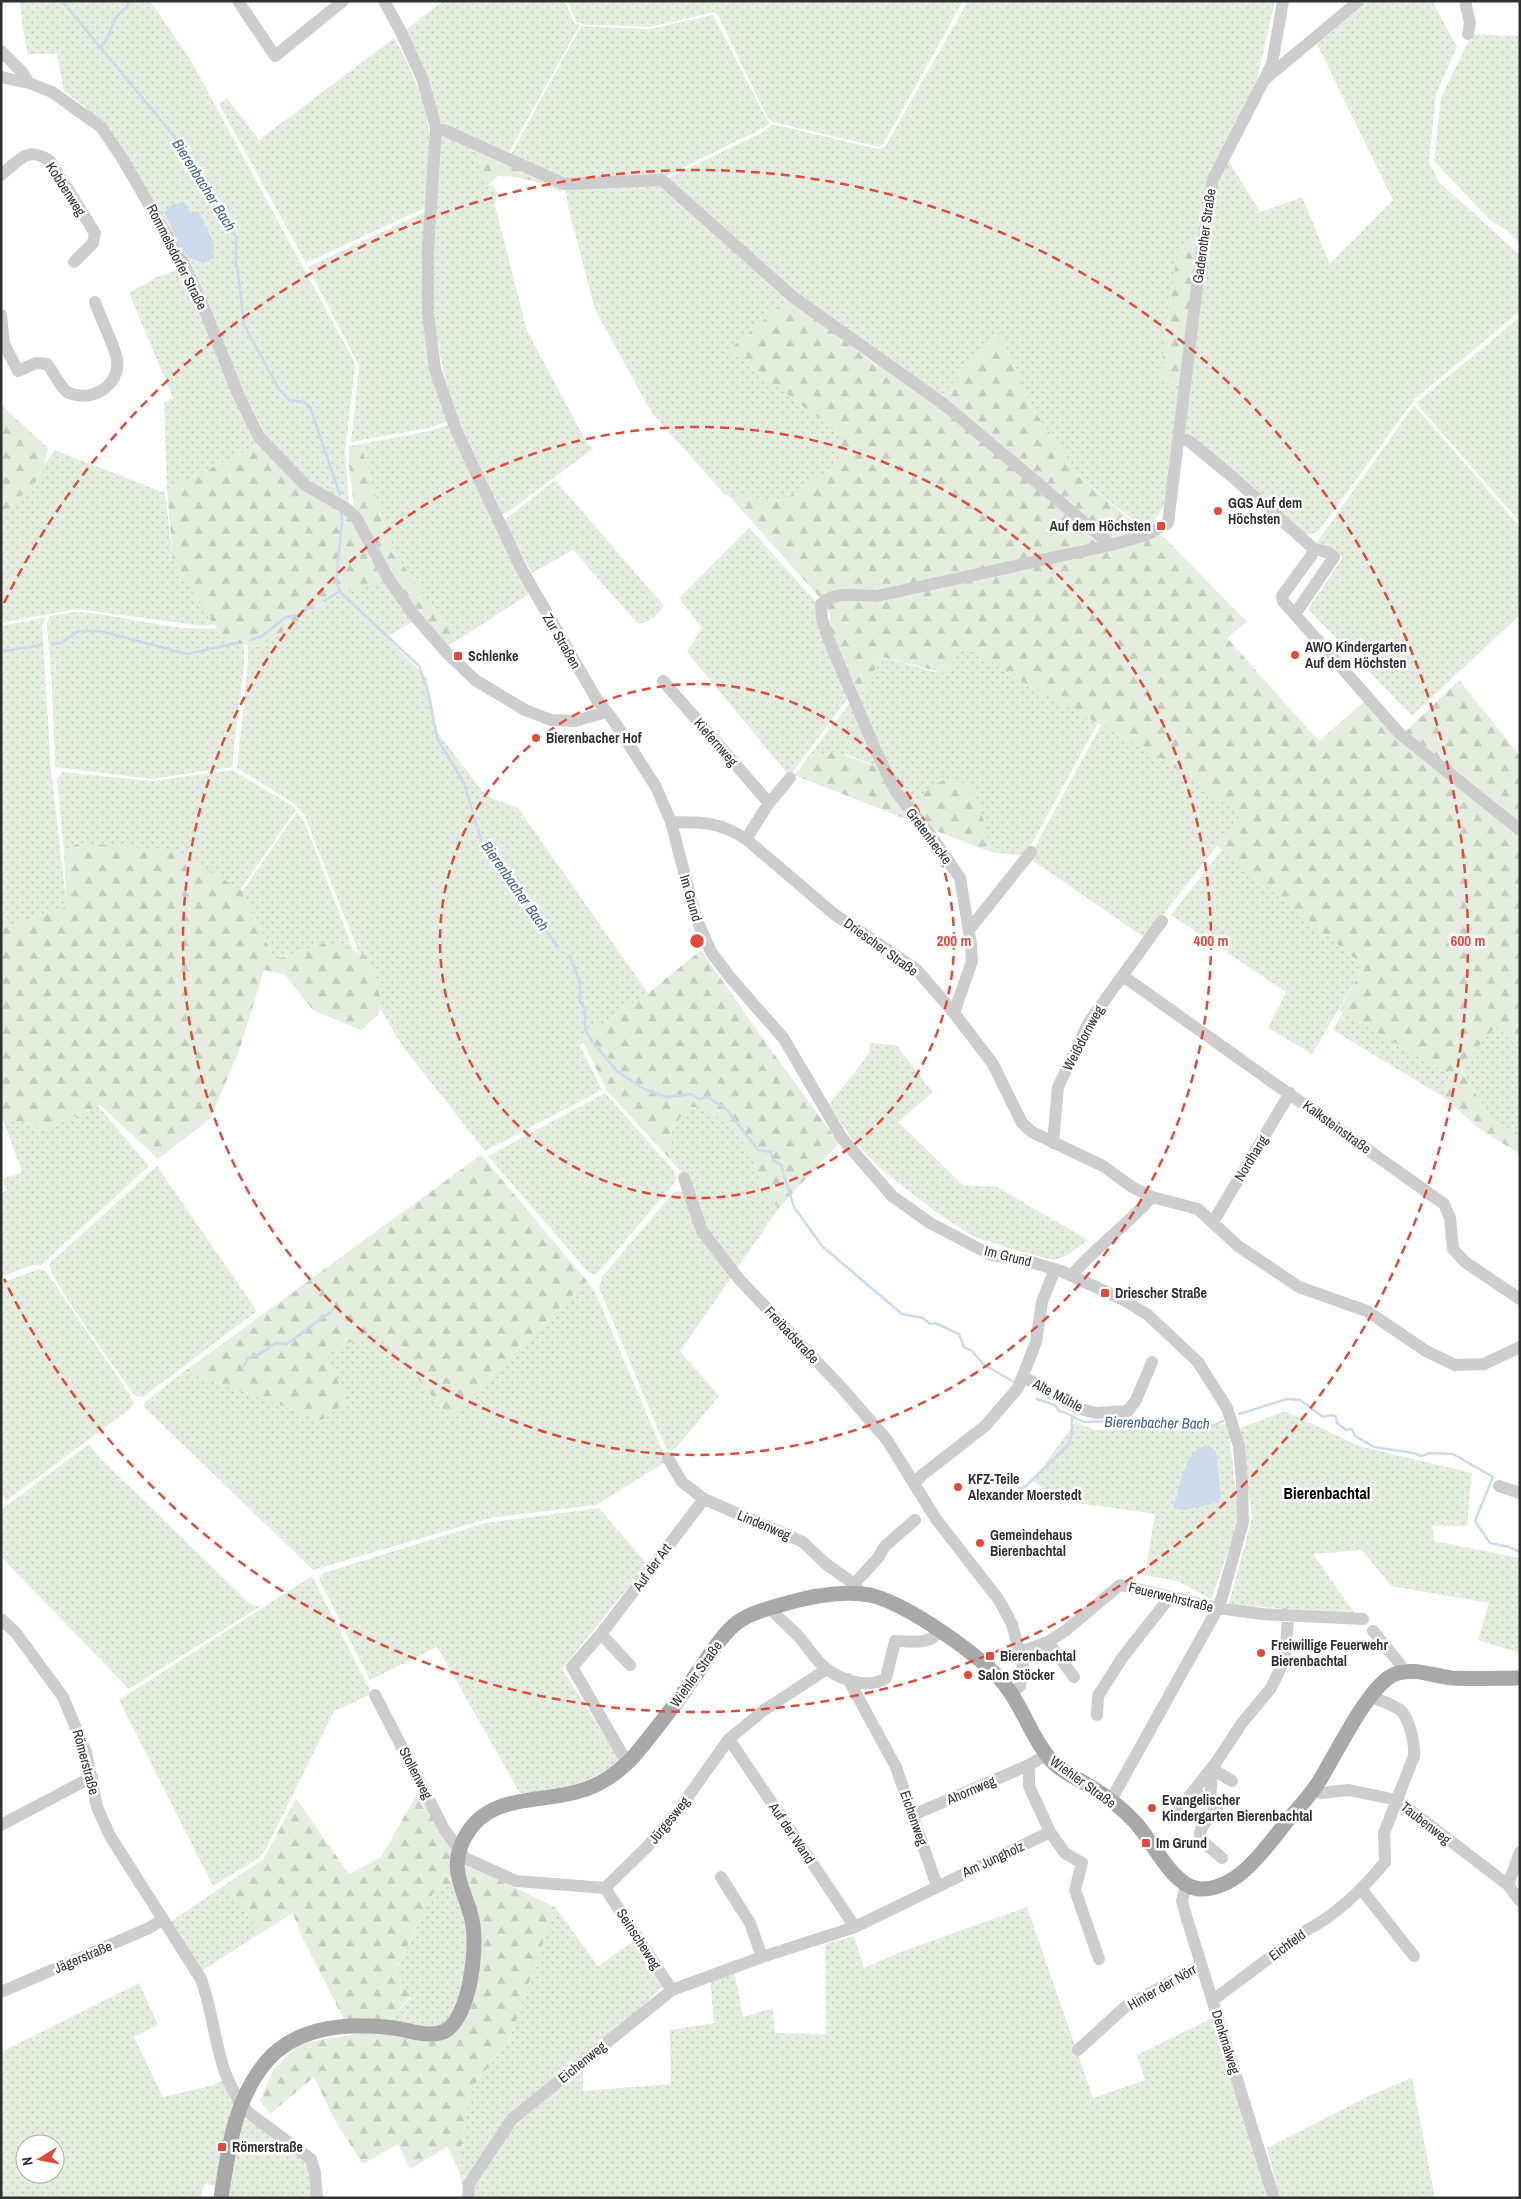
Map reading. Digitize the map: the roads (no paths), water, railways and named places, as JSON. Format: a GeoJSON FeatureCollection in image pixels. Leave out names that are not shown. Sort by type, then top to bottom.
{"type":"FeatureCollection","features":[{"type":"Feature","properties":{"kind":"main road","name":"Wiehler Straße"},"geometry":{"type":"LineString","coordinates":[[459,1851],[467,1833],[494,1809],[524,1799],[578,1792],[601,1782],[629,1761],[732,1628],[746,1617],[770,1608],[817,1596],[857,1589],[876,1596],[918,1617],[940,1631],[1003,1681],[1046,1755],[1055,1765],[1111,1800],[1132,1819],[1177,1877],[1186,1885]]}},
{"type":"Feature","properties":{"kind":"main road"},"geometry":{"type":"LineString","coordinates":[[1186,1885],[1196,1889],[1209,1888],[1225,1883],[1244,1870],[1262,1852],[1314,1789],[1371,1697],[1388,1677],[1412,1671],[1450,1678],[1520,1678]]}},
{"type":"Feature","properties":{"kind":"main road"},"geometry":{"type":"LineString","coordinates":[[221,2198],[234,2124],[241,2104],[265,2063],[279,2050],[305,2035],[350,2026],[396,2028],[436,2034],[448,2030],[456,2019],[464,2004],[474,1942],[472,1920],[458,1882],[457,1862],[459,1851]]}},
{"type":"Feature","properties":{"kind":"street"},"geometry":{"type":"LineString","coordinates":[[238,1],[275,56],[343,1]]}},
{"type":"Feature","properties":{"kind":"street","name":"Zur Straßen"},"geometry":{"type":"LineString","coordinates":[[384,1],[400,30],[422,78],[436,128],[428,249],[428,312],[435,369],[456,430],[521,568],[597,700],[607,712]]}},
{"type":"Feature","properties":{"kind":"street"},"geometry":{"type":"LineString","coordinates":[[1264,80],[1272,64],[1283,1]]}},
{"type":"Feature","properties":{"kind":"street","name":"Gaderother Straße"},"geometry":{"type":"LineString","coordinates":[[1110,545],[1146,535],[1168,523],[1212,179],[1264,80],[1360,1]]}},
{"type":"Feature","properties":{"kind":"street"},"geometry":{"type":"LineString","coordinates":[[1465,1],[1470,23],[1468,34]]}},
{"type":"Feature","properties":{"kind":"street"},"geometry":{"type":"LineString","coordinates":[[1,51],[29,82]]}},
{"type":"Feature","properties":{"kind":"street","name":"Rommelsdorfer Straße"},"geometry":{"type":"LineString","coordinates":[[1,77],[29,82],[52,92],[101,127],[122,158],[184,265],[209,320],[238,394],[259,437],[305,485],[347,509],[357,519],[388,578],[413,614],[446,652],[475,680],[525,710],[551,720],[575,722],[607,712]]}},
{"type":"Feature","properties":{"kind":"street"},"geometry":{"type":"LineString","coordinates":[[436,128],[564,184],[662,180],[793,297],[945,405],[1110,545]]}},
{"type":"Feature","properties":{"kind":"street","name":"Kobbenweg"},"geometry":{"type":"LineString","coordinates":[[1,175],[29,153],[40,154],[50,161],[95,233],[93,243],[74,262]]}},
{"type":"Feature","properties":{"kind":"street"},"geometry":{"type":"LineString","coordinates":[[1,315],[4,344],[18,370],[36,363],[47,364],[66,391],[81,396],[98,393],[113,382],[117,370],[117,358],[95,302]]}},
{"type":"Feature","properties":{"kind":"street"},"geometry":{"type":"LineString","coordinates":[[1180,438],[1188,441],[1228,474],[1313,548],[1329,553],[1334,557],[1295,614]]}},
{"type":"Feature","properties":{"kind":"street","name":"Gretenhecke"},"geometry":{"type":"LineString","coordinates":[[954,1013],[972,961],[960,878],[932,837],[896,792],[874,749],[822,619],[821,604],[827,598],[841,595],[878,596],[1110,545]]}},
{"type":"Feature","properties":{"kind":"street"},"geometry":{"type":"LineString","coordinates":[[1313,548],[1311,556],[1282,596],[1283,600],[1399,733],[1520,830]]}},
{"type":"Feature","properties":{"kind":"street","name":"Kiefernweg"},"geometry":{"type":"LineString","coordinates":[[664,681],[769,803]]}},
{"type":"Feature","properties":{"kind":"street","name":"Im Grund"},"geometry":{"type":"LineString","coordinates":[[607,712],[656,787],[671,822],[696,918],[711,952],[730,977],[784,1038],[842,1138],[892,1196],[930,1223],[991,1255],[1055,1269],[1124,1300],[1148,1315],[1198,1362],[1227,1408],[1239,1446],[1243,1522],[1218,1608],[1111,1800]]}},
{"type":"Feature","properties":{"kind":"street"},"geometry":{"type":"LineString","coordinates":[[746,839],[769,803],[790,778]]}},
{"type":"Feature","properties":{"kind":"street","name":"Driescher Straße"},"geometry":{"type":"LineString","coordinates":[[671,822],[715,823],[732,830],[746,839],[834,914],[916,969],[954,1013],[993,1064],[1022,1123],[1032,1132],[1103,1166],[1132,1187],[1152,1197],[1198,1209],[1238,1246],[1299,1288],[1367,1311],[1426,1352],[1455,1366],[1484,1364],[1520,1347]]}},
{"type":"Feature","properties":{"kind":"street"},"geometry":{"type":"LineString","coordinates":[[969,930],[1031,852]]}},
{"type":"Feature","properties":{"kind":"street","name":"Weißdornweg"},"geometry":{"type":"LineString","coordinates":[[1053,1142],[1058,1087],[1089,1022],[1103,1000],[1123,976],[1162,921]]}},
{"type":"Feature","properties":{"kind":"street","name":"Kalksteinstraße"},"geometry":{"type":"LineString","coordinates":[[1123,976],[1444,1204],[1450,1218],[1453,1249],[1465,1262],[1520,1299]]}},
{"type":"Feature","properties":{"kind":"street","name":"Nordhang"},"geometry":{"type":"LineString","coordinates":[[1213,1222],[1290,1093]]}},
{"type":"Feature","properties":{"kind":"street","name":"Freibadstraße"},"geometry":{"type":"LineString","coordinates":[[684,1178],[702,1231],[740,1280],[842,1388],[887,1440],[914,1484]]}},
{"type":"Feature","properties":{"kind":"street"},"geometry":{"type":"LineString","coordinates":[[1071,1276],[1081,1264],[1136,1215],[1152,1197]]}},
{"type":"Feature","properties":{"kind":"street"},"geometry":{"type":"LineString","coordinates":[[1012,1694],[1020,1686],[1023,1666],[1012,1624],[999,1600],[936,1519],[914,1484],[920,1476],[985,1426],[1005,1405],[1024,1377],[1036,1342],[1042,1302],[1055,1269]]}},
{"type":"Feature","properties":{"kind":"street","name":"Alte Mühle"},"geometry":{"type":"LineString","coordinates":[[1024,1377],[1077,1408],[1096,1413],[1128,1411],[1136,1400],[1152,1362]]}},
{"type":"Feature","properties":{"kind":"street","name":"Lindenweg"},"geometry":{"type":"LineString","coordinates":[[668,1458],[682,1482],[704,1499],[803,1542],[826,1564],[840,1572],[857,1589]]}},
{"type":"Feature","properties":{"kind":"street"},"geometry":{"type":"LineString","coordinates":[[1499,1486],[1520,1493]]}},
{"type":"Feature","properties":{"kind":"street","name":"Auf der Art"},"geometry":{"type":"LineString","coordinates":[[629,1761],[622,1754],[572,1667],[601,1634],[704,1499]]}},
{"type":"Feature","properties":{"kind":"street"},"geometry":{"type":"LineString","coordinates":[[857,1589],[885,1546],[915,1520]]}},
{"type":"Feature","properties":{"kind":"street","name":"Feuerwehrstraße"},"geometry":{"type":"LineString","coordinates":[[1020,1652],[1048,1642],[1065,1631],[1120,1585],[1218,1608],[1363,1619]]}},
{"type":"Feature","properties":{"kind":"street"},"geometry":{"type":"LineString","coordinates":[[1097,1715],[1098,1696],[1122,1658],[1170,1597]]}},
{"type":"Feature","properties":{"kind":"street"},"geometry":{"type":"LineString","coordinates":[[770,1608],[827,1669],[848,1679],[871,1684],[878,1683],[886,1678],[895,1641],[925,1642],[934,1639],[940,1631]]}},
{"type":"Feature","properties":{"kind":"street"},"geometry":{"type":"LineString","coordinates":[[1178,1812],[1212,1768],[1242,1723],[1270,1688],[1280,1671],[1285,1659],[1287,1640],[1288,1620],[1284,1614]]}},
{"type":"Feature","properties":{"kind":"street","name":"Römerstraße"},"geometry":{"type":"LineString","coordinates":[[1,1618],[16,1633],[63,1696],[76,1726],[92,1777],[98,1807],[110,1836],[201,1979],[208,1999],[220,2061],[227,2080],[241,2104],[261,2124],[311,2160],[315,2173],[317,2198]]}},
{"type":"Feature","properties":{"kind":"street"},"geometry":{"type":"LineString","coordinates":[[1374,1631],[1400,1664],[1402,1672]]}},
{"type":"Feature","properties":{"kind":"street"},"geometry":{"type":"LineString","coordinates":[[601,1634],[630,1665]]}},
{"type":"Feature","properties":{"kind":"street"},"geometry":{"type":"LineString","coordinates":[[1048,1642],[1074,1677]]}},
{"type":"Feature","properties":{"kind":"street","name":"Jürgesweg"},"geometry":{"type":"LineString","coordinates":[[605,1888],[646,1848],[677,1812],[729,1740],[764,1710],[827,1669]]}},
{"type":"Feature","properties":{"kind":"street","name":"Eichenweg"},"geometry":{"type":"LineString","coordinates":[[468,2198],[469,2184],[512,2119],[672,1990],[762,1957],[855,1927],[937,1886],[896,1767],[848,1679]]}},
{"type":"Feature","properties":{"kind":"street","name":"Stollenweg"},"geometry":{"type":"LineString","coordinates":[[375,1695],[444,1829],[459,1851]]}},
{"type":"Feature","properties":{"kind":"street","name":"Eichfeld"},"geometry":{"type":"LineString","coordinates":[[1213,2000],[1307,1930],[1320,1923],[1362,1890],[1385,1862],[1384,1833],[1414,1756],[1415,1744],[1403,1714],[1397,1708],[1371,1697]]}},
{"type":"Feature","properties":{"kind":"street","name":"Auf der Wand"},"geometry":{"type":"LineString","coordinates":[[729,1740],[855,1927]]}},
{"type":"Feature","properties":{"kind":"street"},"geometry":{"type":"LineString","coordinates":[[1046,1755],[1029,1765],[1029,1786],[1050,1832],[1065,1853],[1082,1863],[1075,1890],[1099,1959]]}},
{"type":"Feature","properties":{"kind":"street","name":"Ahornweg"},"geometry":{"type":"LineString","coordinates":[[913,1815],[1029,1765]]}},
{"type":"Feature","properties":{"kind":"street"},"geometry":{"type":"LineString","coordinates":[[1212,1768],[1232,1780]]}},
{"type":"Feature","properties":{"kind":"street"},"geometry":{"type":"LineString","coordinates":[[1210,1802],[1212,1768]]}},
{"type":"Feature","properties":{"kind":"street"},"geometry":{"type":"LineString","coordinates":[[1,1826],[92,1777]]}},
{"type":"Feature","properties":{"kind":"street","name":"Taubenweg"},"geometry":{"type":"LineString","coordinates":[[1314,1789],[1321,1793],[1349,1790],[1397,1800],[1508,1885],[1520,1901]]}},
{"type":"Feature","properties":{"kind":"street"},"geometry":{"type":"LineString","coordinates":[[1194,1791],[1217,1808],[1200,1828],[1200,1838],[1222,1858]]}},
{"type":"Feature","properties":{"kind":"street","name":"Am Jungholz"},"geometry":{"type":"LineString","coordinates":[[937,1886],[1050,1832]]}},
{"type":"Feature","properties":{"kind":"street"},"geometry":{"type":"LineString","coordinates":[[459,1851],[464,1858],[516,1881],[605,1888]]}},
{"type":"Feature","properties":{"kind":"street"},"geometry":{"type":"LineString","coordinates":[[1508,1885],[1520,1852]]}},
{"type":"Feature","properties":{"kind":"street"},"geometry":{"type":"LineString","coordinates":[[721,1877],[750,1923],[762,1957]]}},
{"type":"Feature","properties":{"kind":"street","name":"Denkmalweg"},"geometry":{"type":"LineString","coordinates":[[1186,1885],[1182,1901],[1274,2198]]}},
{"type":"Feature","properties":{"kind":"street","name":"Seinscheweg"},"geometry":{"type":"LineString","coordinates":[[605,1888],[672,1990]]}},
{"type":"Feature","properties":{"kind":"street"},"geometry":{"type":"LineString","coordinates":[[1362,1890],[1414,1956]]}},
{"type":"Feature","properties":{"kind":"street","name":"Jägerstraße"},"geometry":{"type":"LineString","coordinates":[[1,1992],[149,1928],[163,1919]]}},
{"type":"Feature","properties":{"kind":"street","name":"Hinter der Nörr"},"geometry":{"type":"LineString","coordinates":[[1078,2050],[1125,2007],[1201,1965]]}},
{"type":"Feature","properties":{"kind":"water"},"geometry":{"type":"Polygon","coordinates":[[[184,202],[191,214],[198,211],[214,243],[214,258],[204,263],[189,258],[178,242],[165,213],[171,205],[184,202]]]}},
{"type":"Feature","properties":{"kind":"water"},"geometry":{"type":"Polygon","coordinates":[[[1209,1446],[1216,1451],[1221,1495],[1219,1502],[1184,1510],[1174,1508],[1182,1476],[1189,1460],[1198,1449],[1209,1446]]]}},
{"type":"Feature","properties":{"kind":"waterway","name":"Bierenbacher Bach"},"geometry":{"type":"LineString","coordinates":[[62,1],[174,136],[236,237],[236,266],[244,325],[279,389],[289,400],[304,402],[310,407],[340,495]]}},
{"type":"Feature","properties":{"kind":"waterway"},"geometry":{"type":"LineString","coordinates":[[101,47],[108,36],[115,18],[130,1]]}},
{"type":"Feature","properties":{"kind":"waterway","name":"Bierenbacher Bach"},"geometry":{"type":"LineString","coordinates":[[341,510],[342,522],[336,583],[341,593],[419,666],[428,692],[437,738],[464,783],[482,843],[558,947]]}},
{"type":"Feature","properties":{"kind":"waterway"},"geometry":{"type":"LineString","coordinates":[[324,601],[340,591]]}},
{"type":"Feature","properties":{"kind":"waterway"},"geometry":{"type":"LineString","coordinates":[[251,640],[262,636],[286,617],[298,615],[313,605]]}},
{"type":"Feature","properties":{"kind":"waterway"},"geometry":{"type":"LineString","coordinates":[[52,644],[61,643],[78,631],[100,631],[187,654],[237,643]]}},
{"type":"Feature","properties":{"kind":"waterway"},"geometry":{"type":"LineString","coordinates":[[1,650],[42,645]]}},
{"type":"Feature","properties":{"kind":"waterway","name":"Bierenbacher Bach"},"geometry":{"type":"LineString","coordinates":[[570,956],[580,983],[580,1002],[585,1009],[585,1029],[591,1040],[617,1071],[644,1089],[667,1097],[692,1094],[698,1099],[708,1097],[727,1110],[758,1150],[771,1152],[773,1160],[781,1165],[794,1207],[822,1246],[902,1314],[923,1318],[930,1324],[935,1323],[959,1334],[964,1347],[972,1351],[983,1364],[1014,1382]]}},
{"type":"Feature","properties":{"kind":"waterway"},"geometry":{"type":"LineString","coordinates":[[244,1366],[248,1358],[258,1355],[276,1343],[287,1344],[337,1307]]}},
{"type":"Feature","properties":{"kind":"waterway","name":"Bierenbacher Bach"},"geometry":{"type":"LineString","coordinates":[[1037,1399],[1055,1405],[1059,1411],[1083,1422],[1118,1421],[1132,1425],[1143,1421],[1153,1425],[1161,1422],[1171,1426],[1197,1422],[1213,1426],[1223,1421]]}},
{"type":"Feature","properties":{"kind":"waterway","name":"Bierenbacher Bach"},"geometry":{"type":"LineString","coordinates":[[1239,1414],[1287,1399],[1300,1400],[1323,1417],[1336,1416],[1337,1423],[1346,1430],[1352,1429],[1355,1436],[1374,1447],[1421,1456],[1430,1453],[1453,1454],[1493,1477],[1475,1521],[1490,1543],[1509,1547],[1520,1552]]}},
{"type":"Feature","properties":{"kind":"waterway"},"geometry":{"type":"LineString","coordinates":[[1019,1488],[1025,1487],[1069,1444],[1072,1434],[1072,1416]]}},
{"type":"Feature","properties":{"kind":"place","name":"GGS Auf dem Höchsten"},"geometry":{"type":"Point","coordinates":[1218,511]}},
{"type":"Feature","properties":{"kind":"place","name":"Auf dem Höchsten"},"geometry":{"type":"Point","coordinates":[1161,526]}},
{"type":"Feature","properties":{"kind":"place","name":"AWO Kindergarten Auf dem Höchsten"},"geometry":{"type":"Point","coordinates":[1295,655]}},
{"type":"Feature","properties":{"kind":"place","name":"Schlenke"},"geometry":{"type":"Point","coordinates":[458,656]}},
{"type":"Feature","properties":{"kind":"place","name":"Bierenbacher Hof"},"geometry":{"type":"Point","coordinates":[536,738]}},
{"type":"Feature","properties":{"kind":"place","name":"Driescher Straße"},"geometry":{"type":"Point","coordinates":[1105,1293]}},
{"type":"Feature","properties":{"kind":"place","name":"KFZ-Teile Alexander Moerstedt"},"geometry":{"type":"Point","coordinates":[958,1487]}},
{"type":"Feature","properties":{"kind":"place","name":"Gemeindehaus Bierenbachtal"},"geometry":{"type":"Point","coordinates":[980,1543]}},
{"type":"Feature","properties":{"kind":"place","name":"Freiwillige Feuerwehr Bierenbachtal"},"geometry":{"type":"Point","coordinates":[1261,1653]}},
{"type":"Feature","properties":{"kind":"place","name":"Bierenbachtal"},"geometry":{"type":"Point","coordinates":[990,1656]}},
{"type":"Feature","properties":{"kind":"place","name":"Salon Stöcker"},"geometry":{"type":"Point","coordinates":[968,1675]}},
{"type":"Feature","properties":{"kind":"place","name":"Evangelischer Kindergarten Bierenbachtal"},"geometry":{"type":"Point","coordinates":[1152,1808]}},
{"type":"Feature","properties":{"kind":"place","name":"Im Grund"},"geometry":{"type":"Point","coordinates":[1146,1843]}},
{"type":"Feature","properties":{"kind":"place","name":"Römerstraße"},"geometry":{"type":"Point","coordinates":[222,2147]}},
{"type":"Feature","properties":{"kind":"district","name":"Bierenbachtal"},"geometry":{"type":"Point","coordinates":[1327,1493]}}]}
